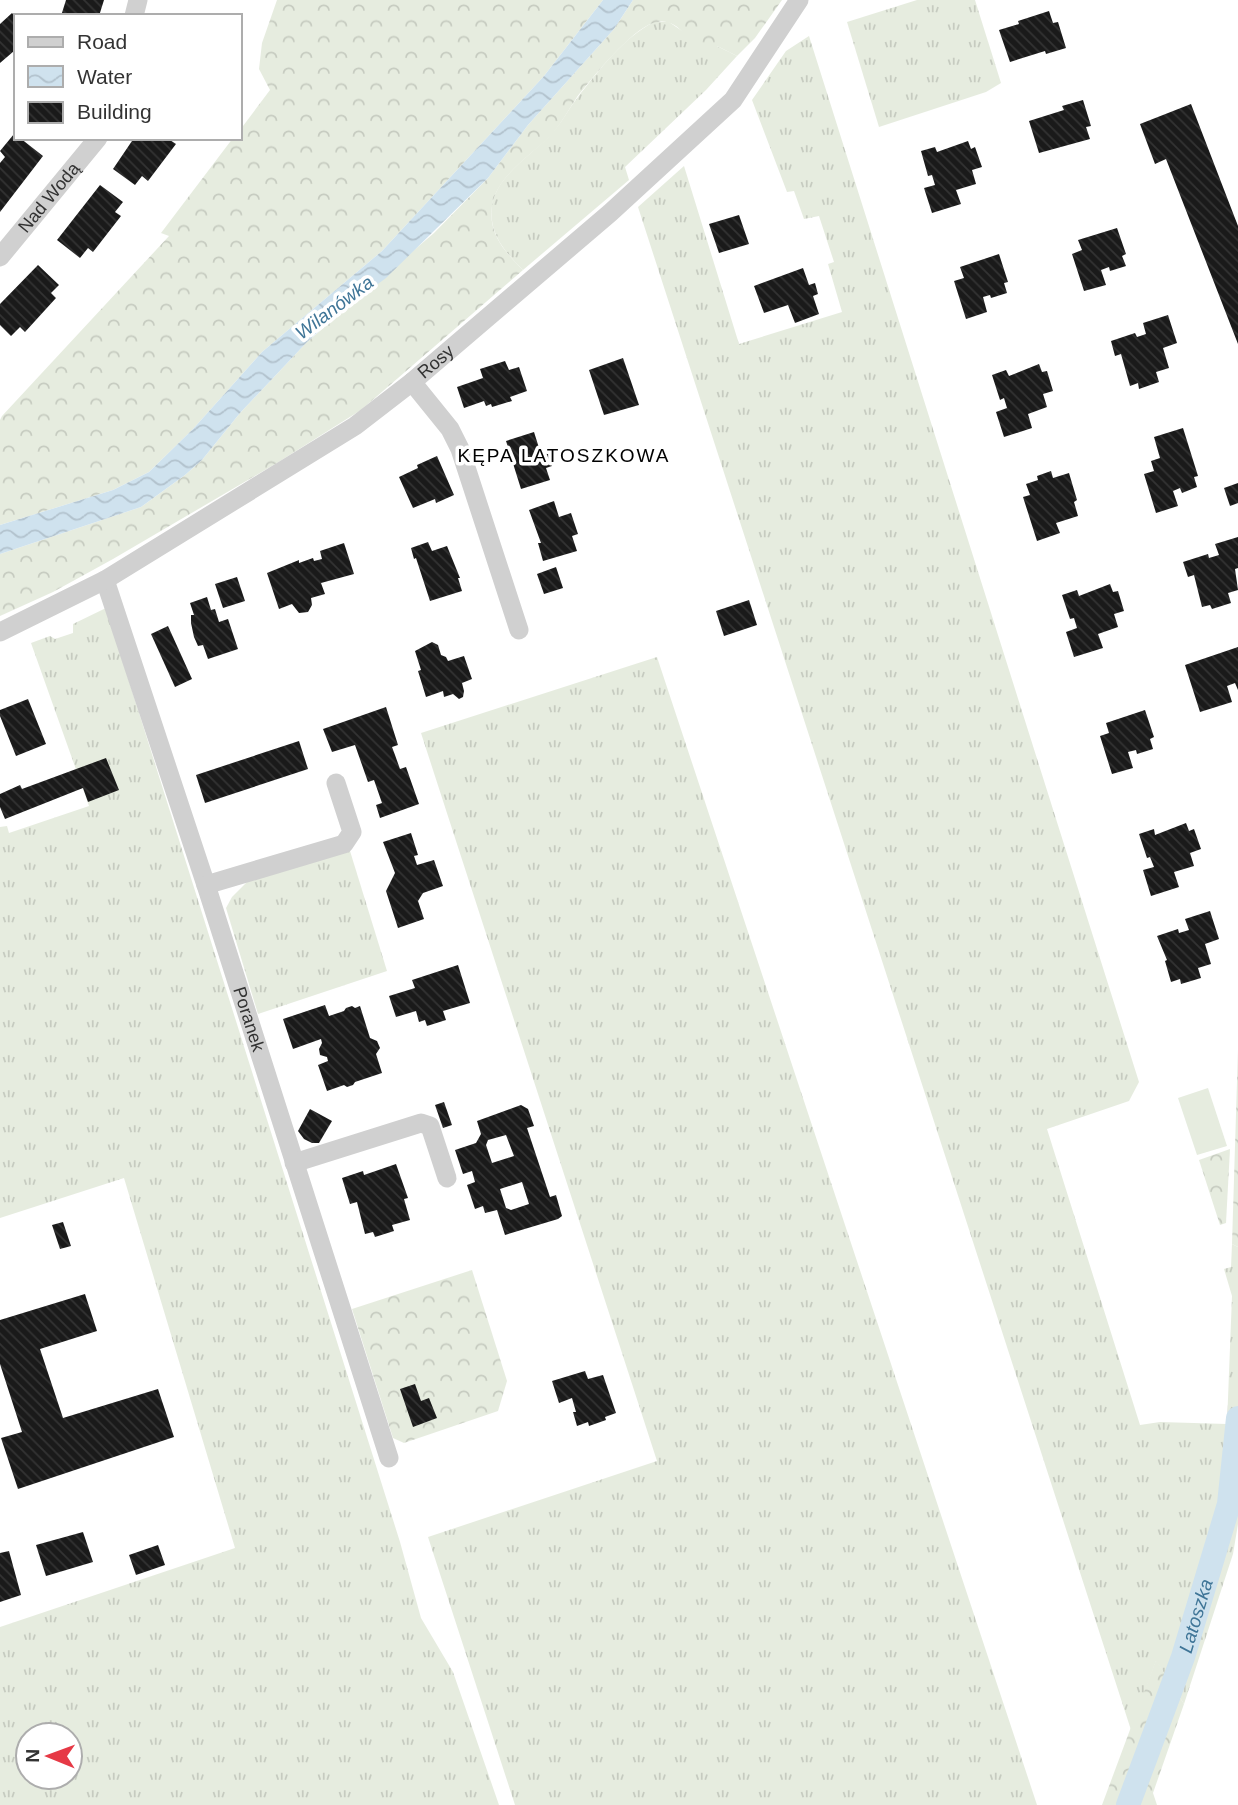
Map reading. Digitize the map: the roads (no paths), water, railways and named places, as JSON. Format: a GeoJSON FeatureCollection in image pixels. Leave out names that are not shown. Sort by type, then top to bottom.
{"type":"FeatureCollection","features":[{"type":"Feature","properties":{"kind":"street","name":"Rosy"},"geometry":{"type":"LineString","coordinates":[[0,632],[104,580],[355,426],[412,382],[610,213],[733,100],[799,0]]}},
{"type":"Feature","properties":{"kind":"street","name":"Nad Wodą"},"geometry":{"type":"LineString","coordinates":[[0,257],[96,140]]}},
{"type":"Feature","properties":{"kind":"street"},"geometry":{"type":"LineString","coordinates":[[412,382],[450,429],[460,449],[519,631]]}},
{"type":"Feature","properties":{"kind":"street","name":"Poranek"},"geometry":{"type":"LineString","coordinates":[[104,580],[206,885],[389,1458]]}},
{"type":"Feature","properties":{"kind":"street"},"geometry":{"type":"LineString","coordinates":[[206,885],[344,844],[352,832],[337,783]]}},
{"type":"Feature","properties":{"kind":"street"},"geometry":{"type":"LineString","coordinates":[[294,1163],[421,1123],[430,1126],[447,1178]]}},
{"type":"Feature","properties":{"kind":"water","name":"Wilanówka"},"geometry":{"type":"Polygon","coordinates":[[[603,0],[633,0],[614,29],[528,125],[488,178],[386,278],[339,313],[307,342],[240,413],[202,460],[141,507],[0,554],[0,525],[113,490],[149,472],[193,429],[262,352],[382,251],[544,76],[603,0]]]}},
{"type":"Feature","properties":{"kind":"waterway","name":"Latoszka"},"geometry":{"type":"LineString","coordinates":[[1128,1805],[1183,1657],[1229,1504],[1238,1418]]}},
{"type":"Feature","properties":{"kind":"district","name":"KĘPA LATOSZKOWA"},"geometry":{"type":"Point","coordinates":[564,455]}}]}
